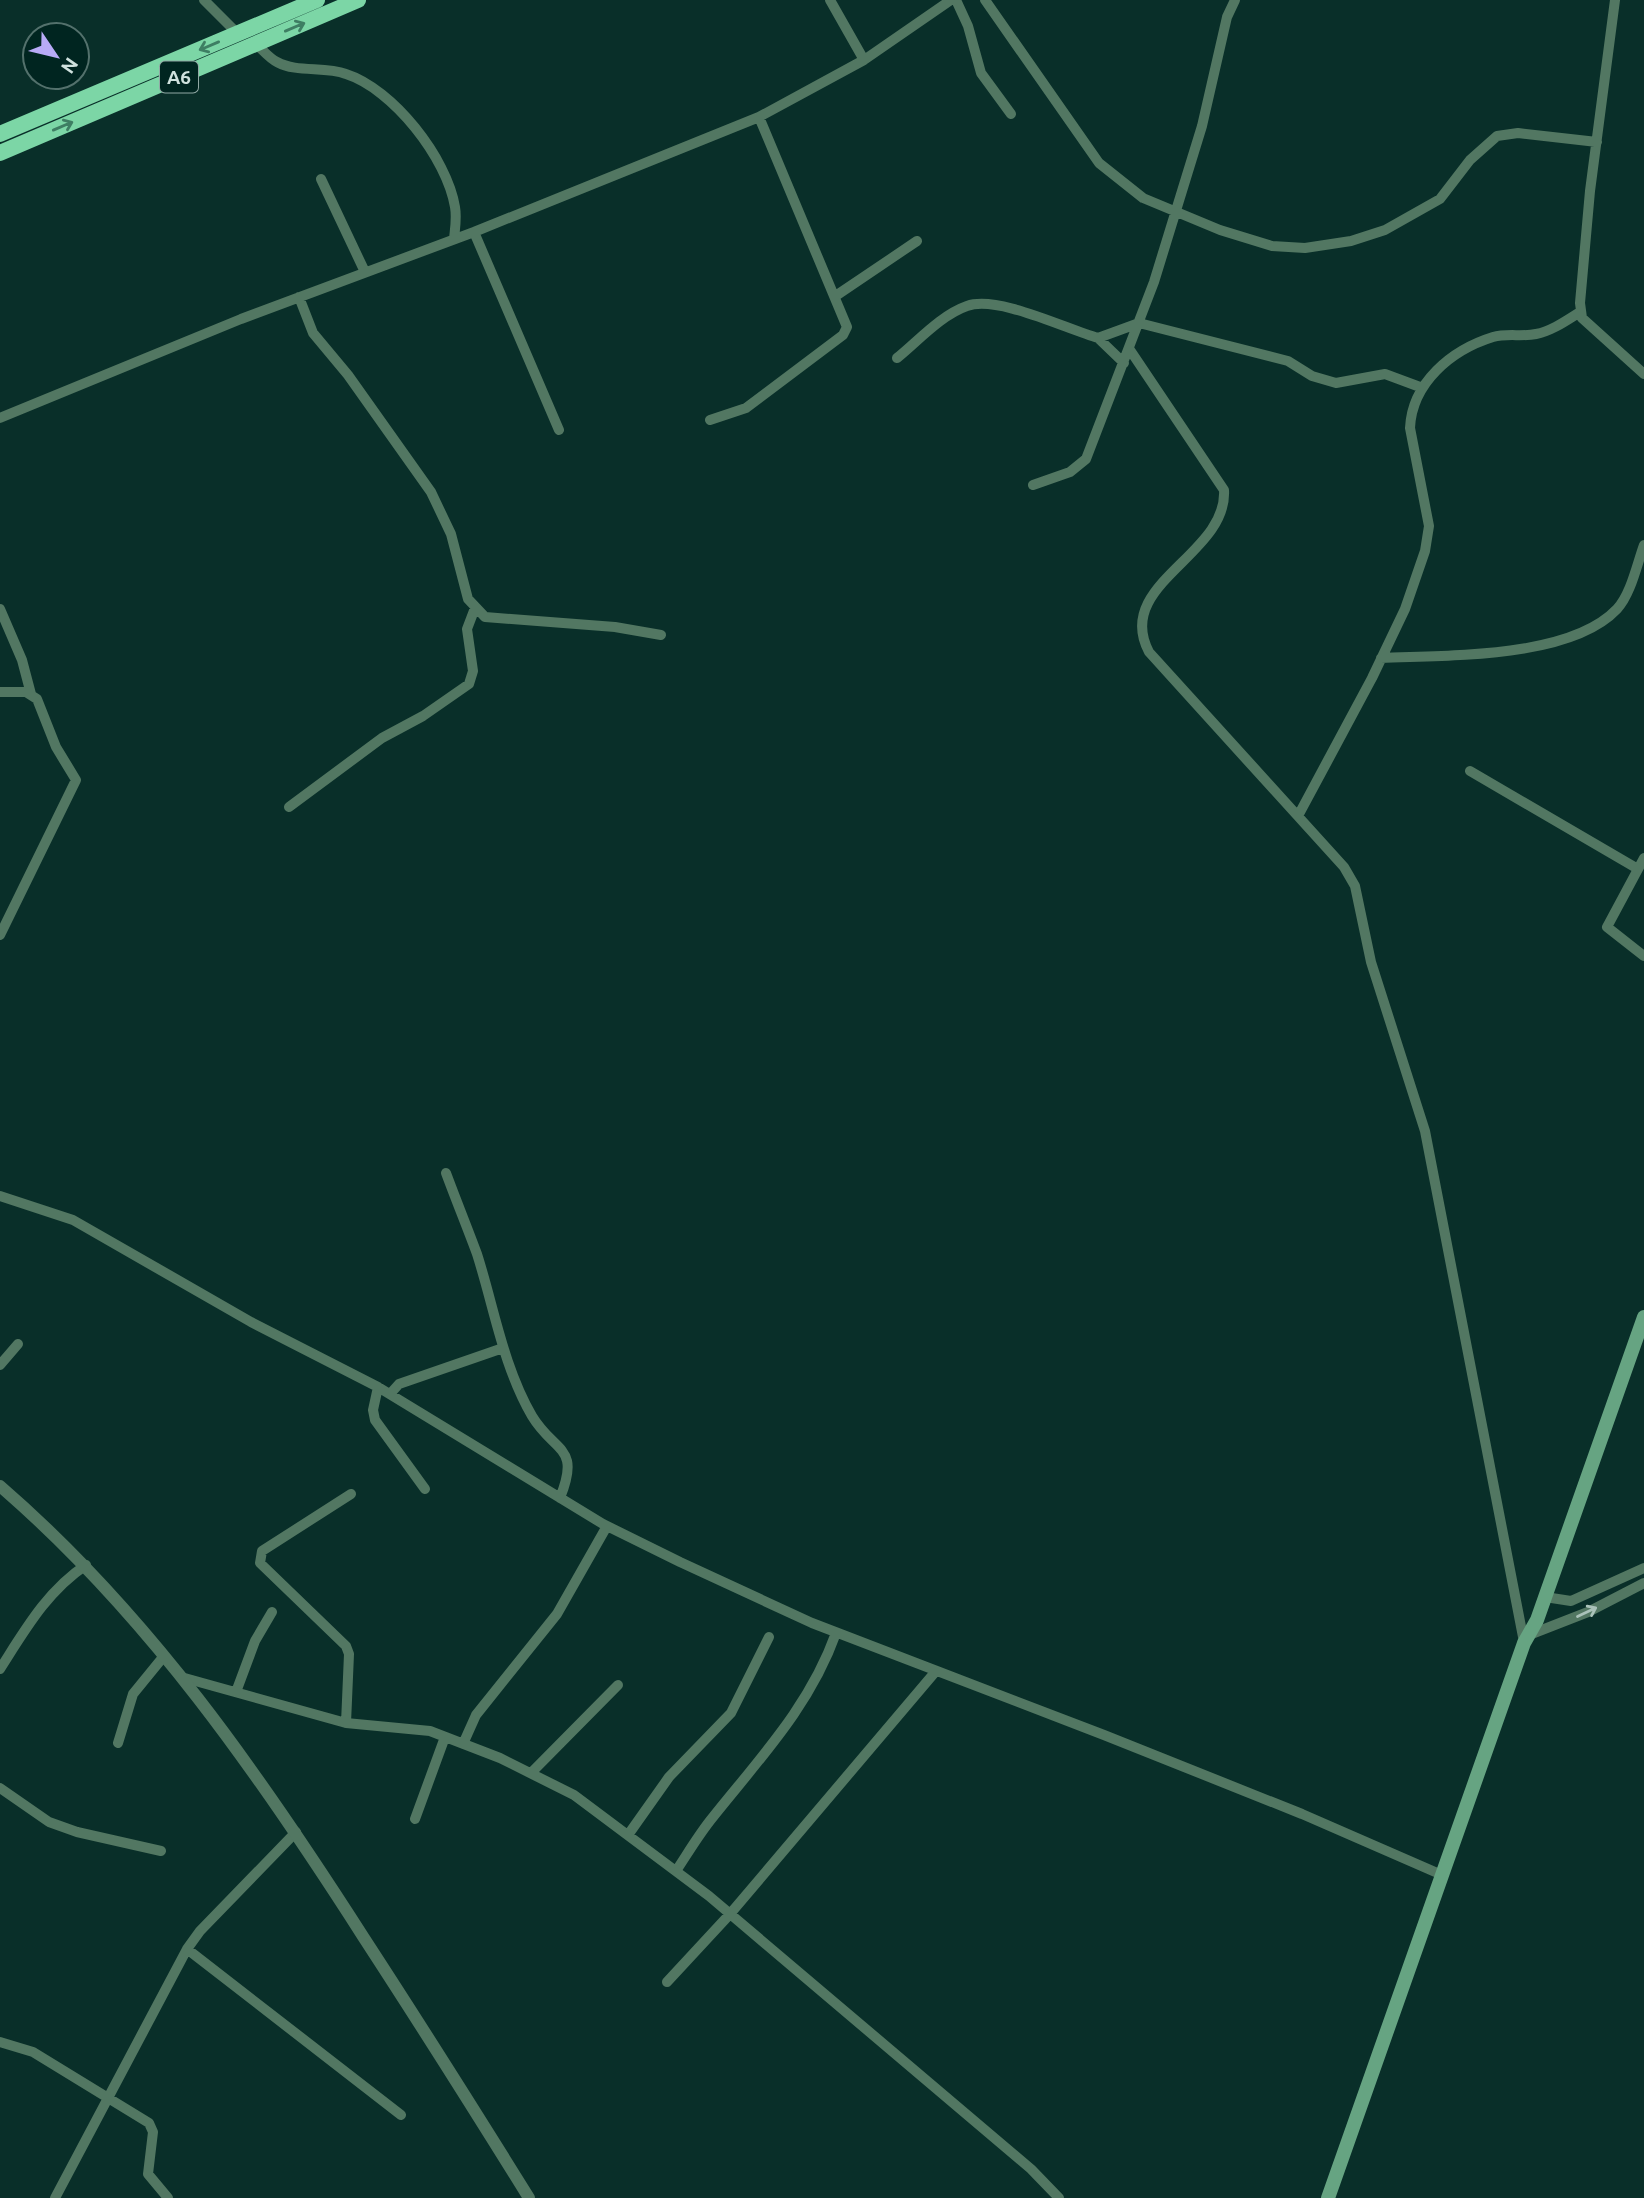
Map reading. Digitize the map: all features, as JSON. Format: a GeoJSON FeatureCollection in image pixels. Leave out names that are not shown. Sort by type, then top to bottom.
{"type":"FeatureCollection","features":[{"type":"Feature","properties":{"kind":"highway","name":"A6"},"geometry":{"type":"LineString","coordinates":[[0,134],[317,0]]}},
{"type":"Feature","properties":{"kind":"highway","name":"A6"},"geometry":{"type":"LineString","coordinates":[[0,153],[358,0]]}},
{"type":"Feature","properties":{"kind":"main road"},"geometry":{"type":"LineString","coordinates":[[1328,2198],[1526,1639],[1545,1597],[1644,1317]]}},
{"type":"Feature","properties":{"kind":"street"},"geometry":{"type":"LineString","coordinates":[[204,0],[238,34]]}},
{"type":"Feature","properties":{"kind":"street"},"geometry":{"type":"LineString","coordinates":[[830,0],[864,60]]}},
{"type":"Feature","properties":{"kind":"street"},"geometry":{"type":"LineString","coordinates":[[0,418],[299,297],[474,232],[759,117],[864,60],[953,0],[968,26],[981,73],[1011,114]]}},
{"type":"Feature","properties":{"kind":"street"},"geometry":{"type":"LineString","coordinates":[[985,0],[1099,163],[1143,198],[1174,212],[1272,246],[1305,248],[1352,241],[1385,229],[1440,199],[1470,160],[1497,136],[1518,133],[1597,142]]}},
{"type":"Feature","properties":{"kind":"street"},"geometry":{"type":"LineString","coordinates":[[1033,485],[1080,466],[1130,350],[1202,126],[1227,17],[1235,0]]}},
{"type":"Feature","properties":{"kind":"street"},"geometry":{"type":"LineString","coordinates":[[1615,0],[1580,312],[1591,327],[1644,374]]}},
{"type":"Feature","properties":{"kind":"street"},"geometry":{"type":"LineString","coordinates":[[256,44],[276,62],[293,67],[343,73],[360,80],[394,104],[426,143],[444,177],[456,207],[454,239]]}},
{"type":"Feature","properties":{"kind":"street"},"geometry":{"type":"LineString","coordinates":[[710,420],[746,408],[843,335],[848,327],[837,295],[759,117]]}},
{"type":"Feature","properties":{"kind":"street"},"geometry":{"type":"LineString","coordinates":[[321,179],[365,272]]}},
{"type":"Feature","properties":{"kind":"street"},"geometry":{"type":"LineString","coordinates":[[474,232],[559,430]]}},
{"type":"Feature","properties":{"kind":"street"},"geometry":{"type":"LineString","coordinates":[[837,295],[917,241]]}},
{"type":"Feature","properties":{"kind":"street"},"geometry":{"type":"LineString","coordinates":[[299,297],[313,333],[348,375],[438,504],[451,534],[468,599],[475,608],[485,617],[591,625],[649,631],[661,635]]}},
{"type":"Feature","properties":{"kind":"street"},"geometry":{"type":"LineString","coordinates":[[897,358],[955,311],[970,305],[1022,311],[1098,338],[1124,363]]}},
{"type":"Feature","properties":{"kind":"street"},"geometry":{"type":"LineString","coordinates":[[1298,816],[1405,609],[1427,538],[1427,515],[1410,428],[1411,412],[1420,387],[1450,359],[1491,338],[1538,334],[1580,312]]}},
{"type":"Feature","properties":{"kind":"street"},"geometry":{"type":"LineString","coordinates":[[1098,338],[1139,323],[1288,361],[1312,376],[1336,383],[1385,374],[1420,387]]}},
{"type":"Feature","properties":{"kind":"street"},"geometry":{"type":"LineString","coordinates":[[1130,350],[1224,490],[1225,506],[1211,532],[1146,602],[1142,639],[1149,652],[1344,867],[1355,886],[1371,962],[1425,1131],[1526,1639],[1588,1612],[1644,1583]]}},
{"type":"Feature","properties":{"kind":"street"},"geometry":{"type":"LineString","coordinates":[[1381,658],[1511,652],[1601,624],[1620,606],[1644,545]]}},
{"type":"Feature","properties":{"kind":"street"},"geometry":{"type":"LineString","coordinates":[[289,807],[382,738],[423,716],[469,684],[472,671],[467,629],[475,608]]}},
{"type":"Feature","properties":{"kind":"street"},"geometry":{"type":"LineString","coordinates":[[0,609],[22,660],[31,694],[37,699],[56,747],[76,780],[0,934]]}},
{"type":"Feature","properties":{"kind":"street"},"geometry":{"type":"LineString","coordinates":[[0,692],[31,694]]}},
{"type":"Feature","properties":{"kind":"street"},"geometry":{"type":"LineString","coordinates":[[1470,771],[1637,869]]}},
{"type":"Feature","properties":{"kind":"street"},"geometry":{"type":"LineString","coordinates":[[1644,858],[1607,927],[1644,956]]}},
{"type":"Feature","properties":{"kind":"street"},"geometry":{"type":"LineString","coordinates":[[446,1173],[476,1253],[503,1348],[533,1417],[565,1455],[570,1465],[560,1498]]}},
{"type":"Feature","properties":{"kind":"street"},"geometry":{"type":"LineString","coordinates":[[0,1196],[73,1220],[262,1328],[378,1387],[607,1526],[836,1633],[1302,1814],[1442,1875]]}},
{"type":"Feature","properties":{"kind":"street"},"geometry":{"type":"LineString","coordinates":[[0,1365],[18,1344]]}},
{"type":"Feature","properties":{"kind":"street"},"geometry":{"type":"LineString","coordinates":[[390,1394],[399,1384],[503,1348]]}},
{"type":"Feature","properties":{"kind":"street"},"geometry":{"type":"LineString","coordinates":[[378,1387],[373,1410],[374,1420],[425,1489]]}},
{"type":"Feature","properties":{"kind":"street"},"geometry":{"type":"LineString","coordinates":[[0,1486],[86,1565],[224,1729],[296,1832],[529,2198]]}},
{"type":"Feature","properties":{"kind":"street"},"geometry":{"type":"LineString","coordinates":[[346,1723],[349,1654],[346,1646],[260,1563],[260,1557],[262,1551],[351,1494]]}},
{"type":"Feature","properties":{"kind":"street"},"geometry":{"type":"LineString","coordinates":[[464,1744],[476,1715],[557,1614],[607,1526]]}},
{"type":"Feature","properties":{"kind":"street"},"geometry":{"type":"LineString","coordinates":[[0,1669],[44,1602],[68,1577],[86,1565]]}},
{"type":"Feature","properties":{"kind":"street"},"geometry":{"type":"LineString","coordinates":[[1545,1597],[1571,1601],[1644,1568]]}},
{"type":"Feature","properties":{"kind":"street"},"geometry":{"type":"LineString","coordinates":[[236,1692],[255,1641],[272,1612]]}},
{"type":"Feature","properties":{"kind":"street"},"geometry":{"type":"LineString","coordinates":[[676,1871],[711,1819],[793,1718],[825,1664],[836,1633]]}},
{"type":"Feature","properties":{"kind":"street"},"geometry":{"type":"LineString","coordinates":[[628,1835],[669,1777],[731,1713],[769,1637]]}},
{"type":"Feature","properties":{"kind":"street"},"geometry":{"type":"LineString","coordinates":[[118,1743],[133,1694],[164,1656]]}},
{"type":"Feature","properties":{"kind":"street"},"geometry":{"type":"LineString","coordinates":[[667,1982],[730,1914],[936,1671]]}},
{"type":"Feature","properties":{"kind":"street"},"geometry":{"type":"LineString","coordinates":[[181,1676],[346,1723],[430,1731],[531,1773],[574,1795],[730,1914],[1031,2169],[1059,2198]]}},
{"type":"Feature","properties":{"kind":"street"},"geometry":{"type":"LineString","coordinates":[[531,1773],[618,1685]]}},
{"type":"Feature","properties":{"kind":"street"},"geometry":{"type":"LineString","coordinates":[[415,1819],[445,1737]]}},
{"type":"Feature","properties":{"kind":"street"},"geometry":{"type":"LineString","coordinates":[[0,1788],[49,1822],[77,1832],[161,1851]]}},
{"type":"Feature","properties":{"kind":"street"},"geometry":{"type":"LineString","coordinates":[[55,2198],[187,1949],[209,1921],[296,1832]]}},
{"type":"Feature","properties":{"kind":"street"},"geometry":{"type":"LineString","coordinates":[[187,1949],[401,2115]]}},
{"type":"Feature","properties":{"kind":"street"},"geometry":{"type":"LineString","coordinates":[[0,2042],[33,2052],[108,2101],[149,2123],[153,2132],[148,2174],[168,2198]]}}]}
